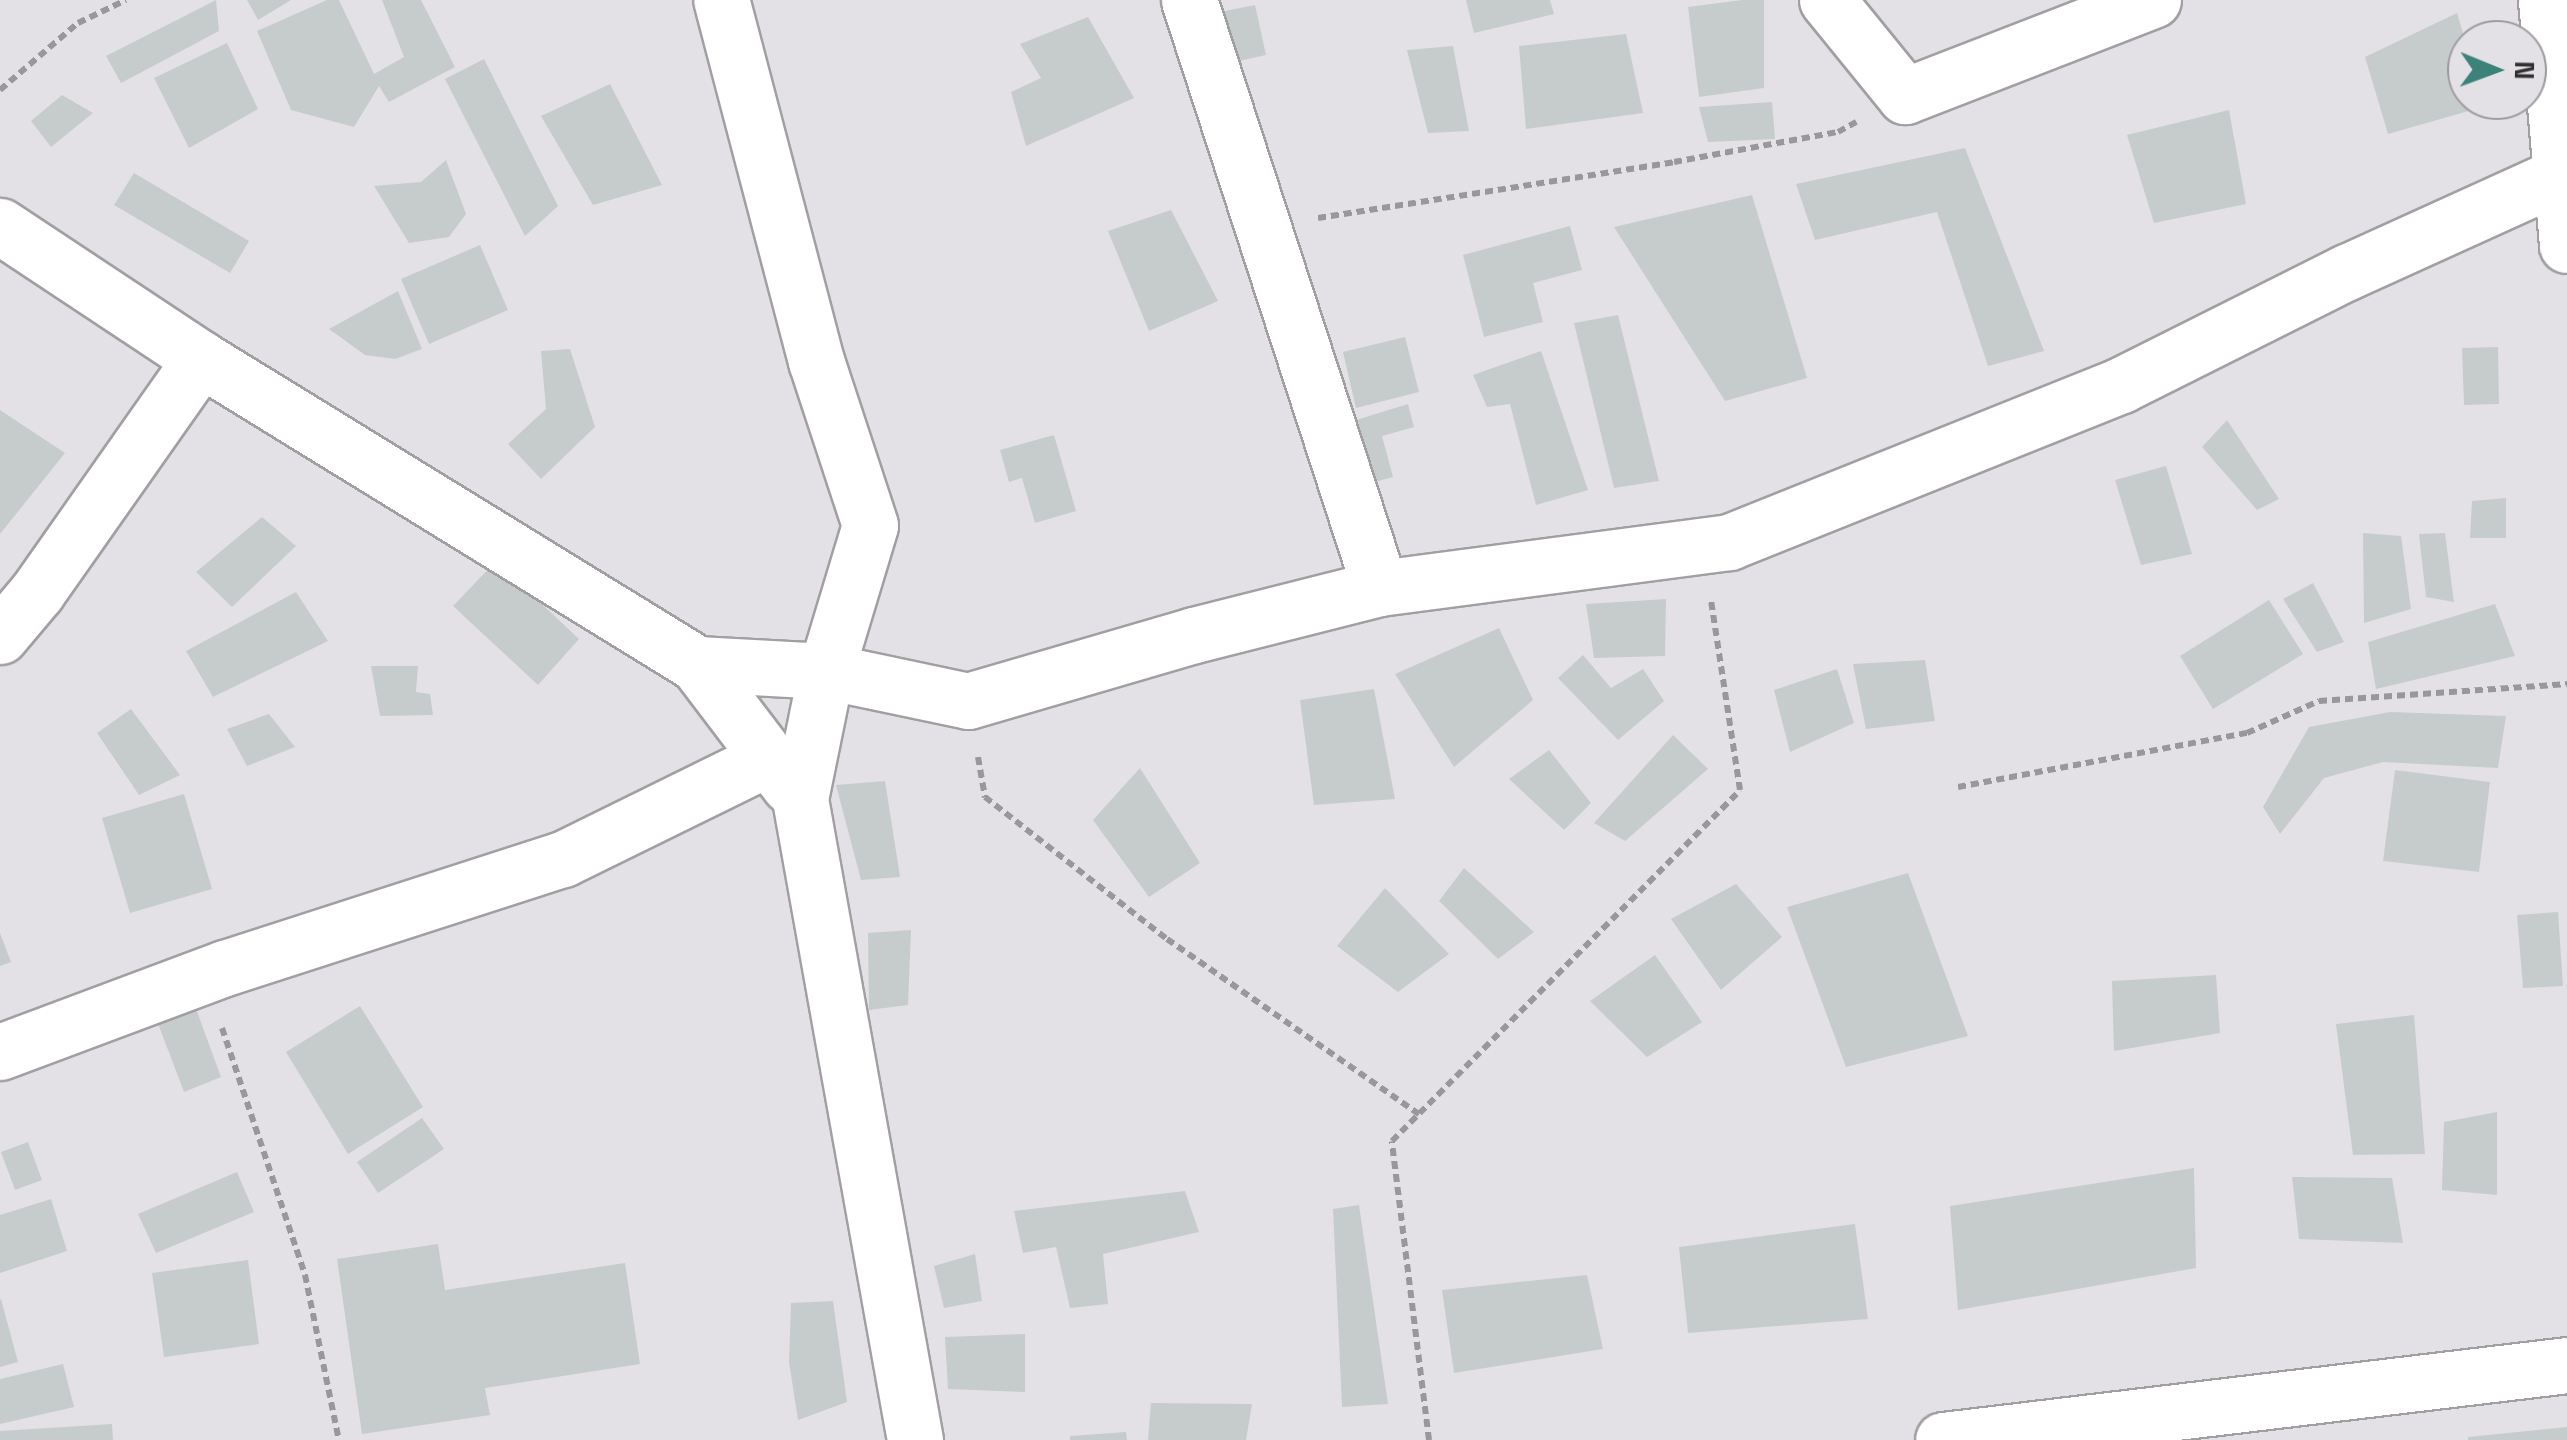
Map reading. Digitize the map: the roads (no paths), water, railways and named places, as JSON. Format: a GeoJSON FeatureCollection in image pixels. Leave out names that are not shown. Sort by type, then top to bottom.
{"type":"FeatureCollection","features":[{"type":"Feature","properties":{"kind":"street"},"geometry":{"type":"LineString","coordinates":[[0,1052],[204,975],[563,858],[784,778],[826,670],[870,525],[816,361],[721,0]]}},
{"type":"Feature","properties":{"kind":"street"},"geometry":{"type":"LineString","coordinates":[[1189,0],[1380,588]]}},
{"type":"Feature","properties":{"kind":"street"},"geometry":{"type":"LineString","coordinates":[[1827,0],[1905,96],[2153,0]]}},
{"type":"Feature","properties":{"kind":"street"},"geometry":{"type":"LineString","coordinates":[[2546,0],[2564,172],[2567,244]]}},
{"type":"Feature","properties":{"kind":"street"},"geometry":{"type":"LineString","coordinates":[[697,664],[826,670],[968,700],[1194,635],[1380,588],[1729,542],[2121,386],[2564,172]]}},
{"type":"Feature","properties":{"kind":"street"},"geometry":{"type":"LineString","coordinates":[[0,226],[201,359],[697,664],[784,778],[915,1440]]}},
{"type":"Feature","properties":{"kind":"street"},"geometry":{"type":"LineString","coordinates":[[0,636],[37,592],[201,359]]}},
{"type":"Feature","properties":{"kind":"street"},"geometry":{"type":"LineString","coordinates":[[1943,1440],[2567,1365]]}}]}
